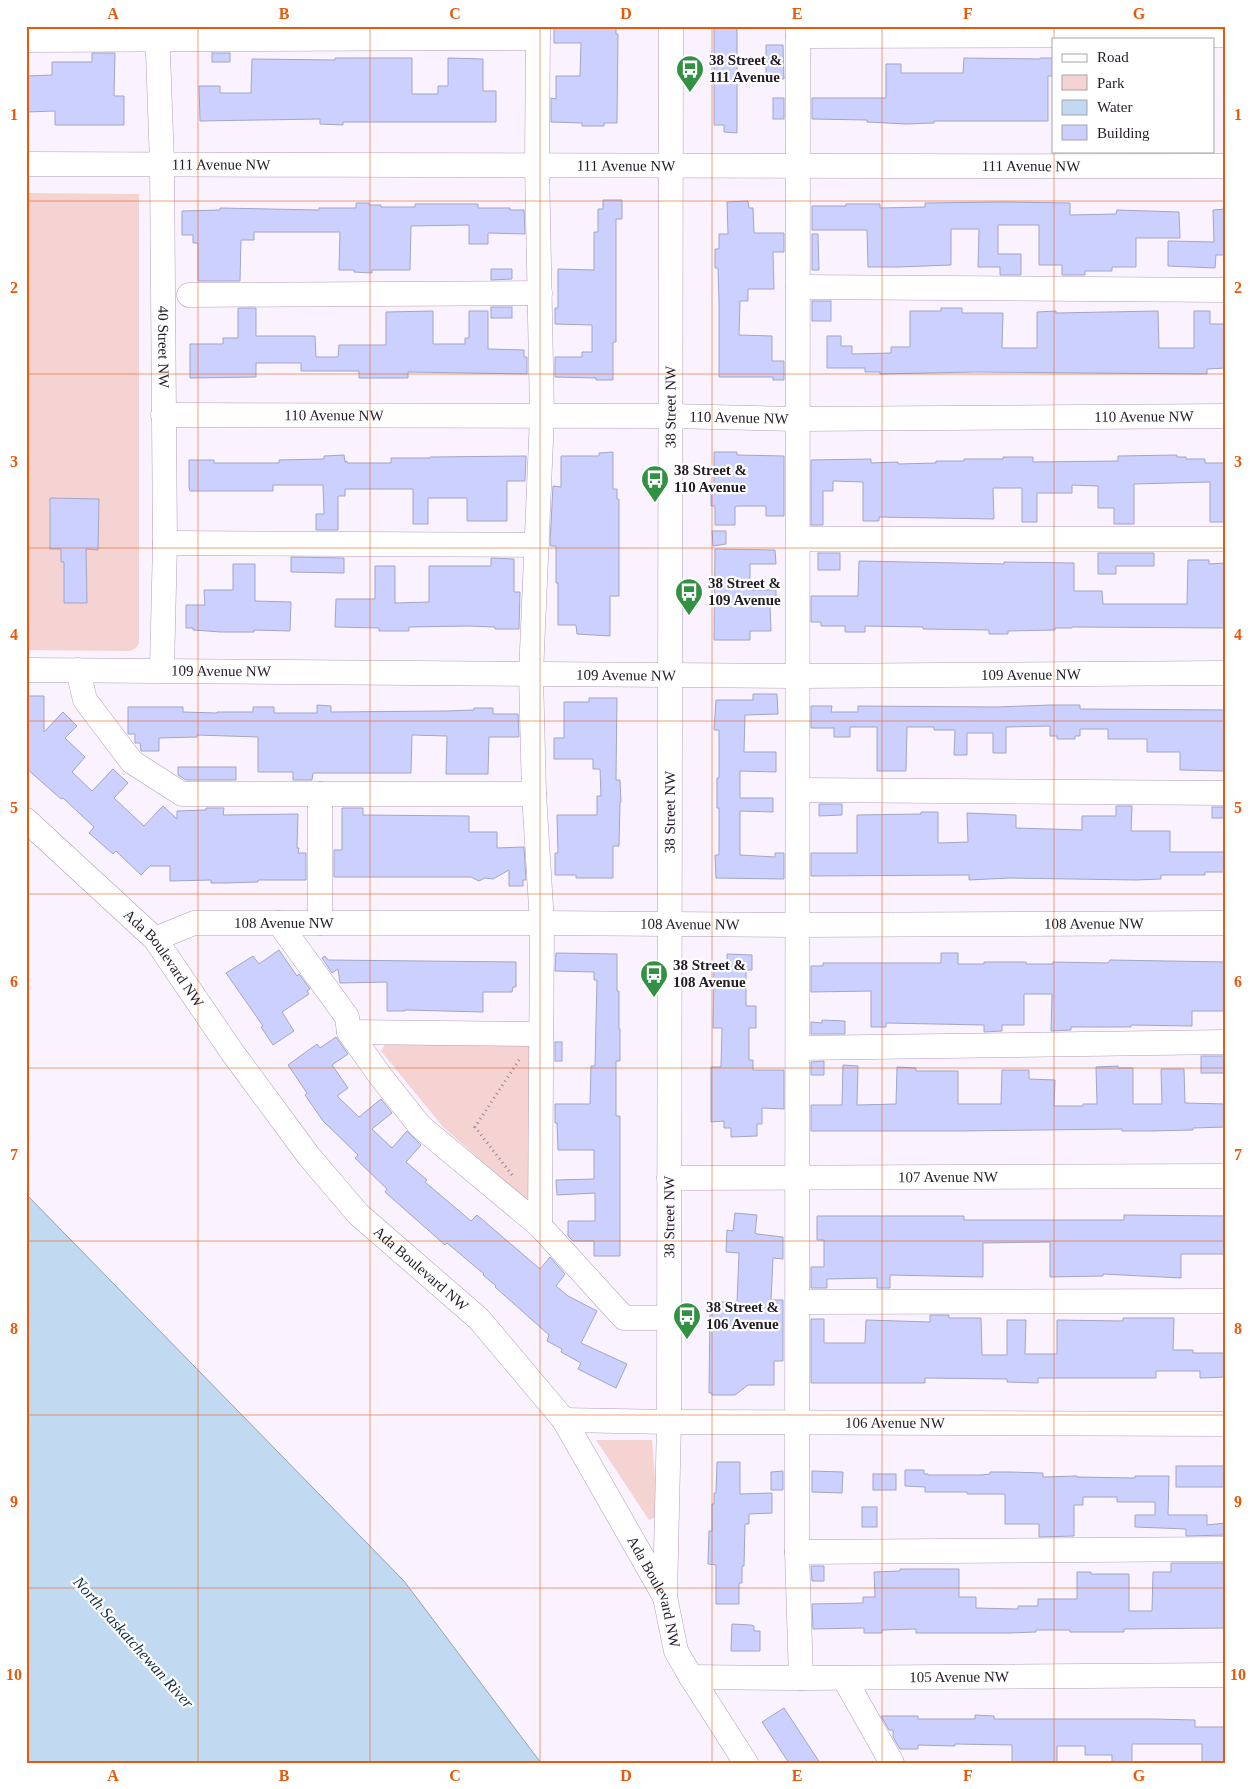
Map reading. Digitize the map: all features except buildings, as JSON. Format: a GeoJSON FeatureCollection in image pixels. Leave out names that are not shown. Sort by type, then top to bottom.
{"type":"FeatureCollection","features":[{"type":"Feature","properties":{"kind":"street","name":"38 Street NW"},"geometry":{"type":"LineString","coordinates":[[665,1597],[669,1318],[671,26]]}},
{"type":"Feature","properties":{"kind":"street"},"geometry":{"type":"LineString","coordinates":[[802,1678],[798,1552],[798,31],[1226,35]]}},
{"type":"Feature","properties":{"kind":"street"},"geometry":{"type":"LineString","coordinates":[[26,40],[157,33],[538,32],[537,165],[542,416],[531,675],[534,794],[542,923],[540,1226]]}},
{"type":"Feature","properties":{"kind":"street","name":"40 Street NW"},"geometry":{"type":"LineString","coordinates":[[157,33],[162,164],[165,543],[162,669]]}},
{"type":"Feature","properties":{"kind":"street","name":"111 Avenue NW"},"geometry":{"type":"LineString","coordinates":[[26,164],[671,165],[798,167],[1226,166]]}},
{"type":"Feature","properties":{"kind":"street"},"geometry":{"type":"LineString","coordinates":[[798,288],[1226,290]]}},
{"type":"Feature","properties":{"kind":"street"},"geometry":{"type":"LineString","coordinates":[[189,295],[540,293]]}},
{"type":"Feature","properties":{"kind":"street","name":"110 Avenue NW"},"geometry":{"type":"LineString","coordinates":[[163,415],[798,418],[1226,416]]}},
{"type":"Feature","properties":{"kind":"street"},"geometry":{"type":"LineString","coordinates":[[798,539],[1226,539]]}},
{"type":"Feature","properties":{"kind":"street"},"geometry":{"type":"LineString","coordinates":[[165,543],[537,545]]}},
{"type":"Feature","properties":{"kind":"street","name":"109 Avenue NW"},"geometry":{"type":"LineString","coordinates":[[26,670],[162,669],[531,675],[798,676],[1226,673]]}},
{"type":"Feature","properties":{"kind":"street"},"geometry":{"type":"LineString","coordinates":[[78,670],[85,700],[132,762],[182,794],[534,794]]}},
{"type":"Feature","properties":{"kind":"street"},"geometry":{"type":"LineString","coordinates":[[798,790],[1226,793]]}},
{"type":"Feature","properties":{"kind":"street"},"geometry":{"type":"LineString","coordinates":[[320,794],[320,923]]}},
{"type":"Feature","properties":{"kind":"street","name":"Ada Boulevard NW"},"geometry":{"type":"LineString","coordinates":[[26,820],[155,939],[232,1052],[308,1155],[358,1214],[479,1318],[564,1420],[665,1597],[676,1651],[690,1677],[746,1763]]}},
{"type":"Feature","properties":{"kind":"street","name":"108 Avenue NW"},"geometry":{"type":"LineString","coordinates":[[155,939],[194,923],[670,923],[798,925],[1226,923]]}},
{"type":"Feature","properties":{"kind":"street"},"geometry":{"type":"LineString","coordinates":[[279,923],[347,1017],[349,1032],[380,1077],[420,1126],[540,1226],[624,1318],[669,1318]]}},
{"type":"Feature","properties":{"kind":"street"},"geometry":{"type":"LineString","coordinates":[[349,1032],[541,1034]]}},
{"type":"Feature","properties":{"kind":"street"},"geometry":{"type":"LineString","coordinates":[[798,1048],[1226,1042]]}},
{"type":"Feature","properties":{"kind":"street","name":"107 Avenue NW"},"geometry":{"type":"LineString","coordinates":[[669,1178],[1226,1176]]}},
{"type":"Feature","properties":{"kind":"street"},"geometry":{"type":"LineString","coordinates":[[798,1302],[1226,1301]]}},
{"type":"Feature","properties":{"kind":"street","name":"106 Avenue NW"},"geometry":{"type":"LineString","coordinates":[[564,1420],[1226,1424]]}},
{"type":"Feature","properties":{"kind":"street"},"geometry":{"type":"LineString","coordinates":[[798,1552],[1226,1549]]}},
{"type":"Feature","properties":{"kind":"street","name":"105 Avenue NW"},"geometry":{"type":"LineString","coordinates":[[690,1677],[844,1678],[1226,1675]]}},
{"type":"Feature","properties":{"kind":"street"},"geometry":{"type":"LineString","coordinates":[[844,1678],[892,1763]]}},
{"type":"Feature","properties":{"kind":"path"},"geometry":{"type":"LineString","coordinates":[[517,1182],[475,1127],[524,1052]]}},
{"type":"Feature","properties":{"kind":"green space"},"geometry":{"type":"Polygon","coordinates":[[[26,193],[139,194],[139,643],[136,648],[130,651],[26,650],[26,193]]]}},
{"type":"Feature","properties":{"kind":"green space"},"geometry":{"type":"Polygon","coordinates":[[[525,1039],[536,1049],[535,1194],[525,1199],[443,1127],[381,1051],[388,1040],[525,1039]]]}},
{"type":"Feature","properties":{"kind":"green space"},"geometry":{"type":"Polygon","coordinates":[[[596,1440],[652,1440],[658,1516],[649,1520],[596,1440]]]}},
{"type":"Feature","properties":{"kind":"water","name":"North Saskatchewan River"},"geometry":{"type":"Polygon","coordinates":[[[26,1194],[404,1581],[541,1763],[26,1763],[26,1194]]]}},
{"type":"Feature","properties":{"kind":"place","name":"38 Street & 111 Avenue"},"geometry":{"type":"Point","coordinates":[690,93]}},
{"type":"Feature","properties":{"kind":"place","name":"38 Street & 110 Avenue"},"geometry":{"type":"Point","coordinates":[655,503]}},
{"type":"Feature","properties":{"kind":"place","name":"38 Street & 109 Avenue"},"geometry":{"type":"Point","coordinates":[689,616]}},
{"type":"Feature","properties":{"kind":"place","name":"38 Street & 108 Avenue"},"geometry":{"type":"Point","coordinates":[654,998]}},
{"type":"Feature","properties":{"kind":"place","name":"38 Street & 106 Avenue"},"geometry":{"type":"Point","coordinates":[687,1340]}}]}
